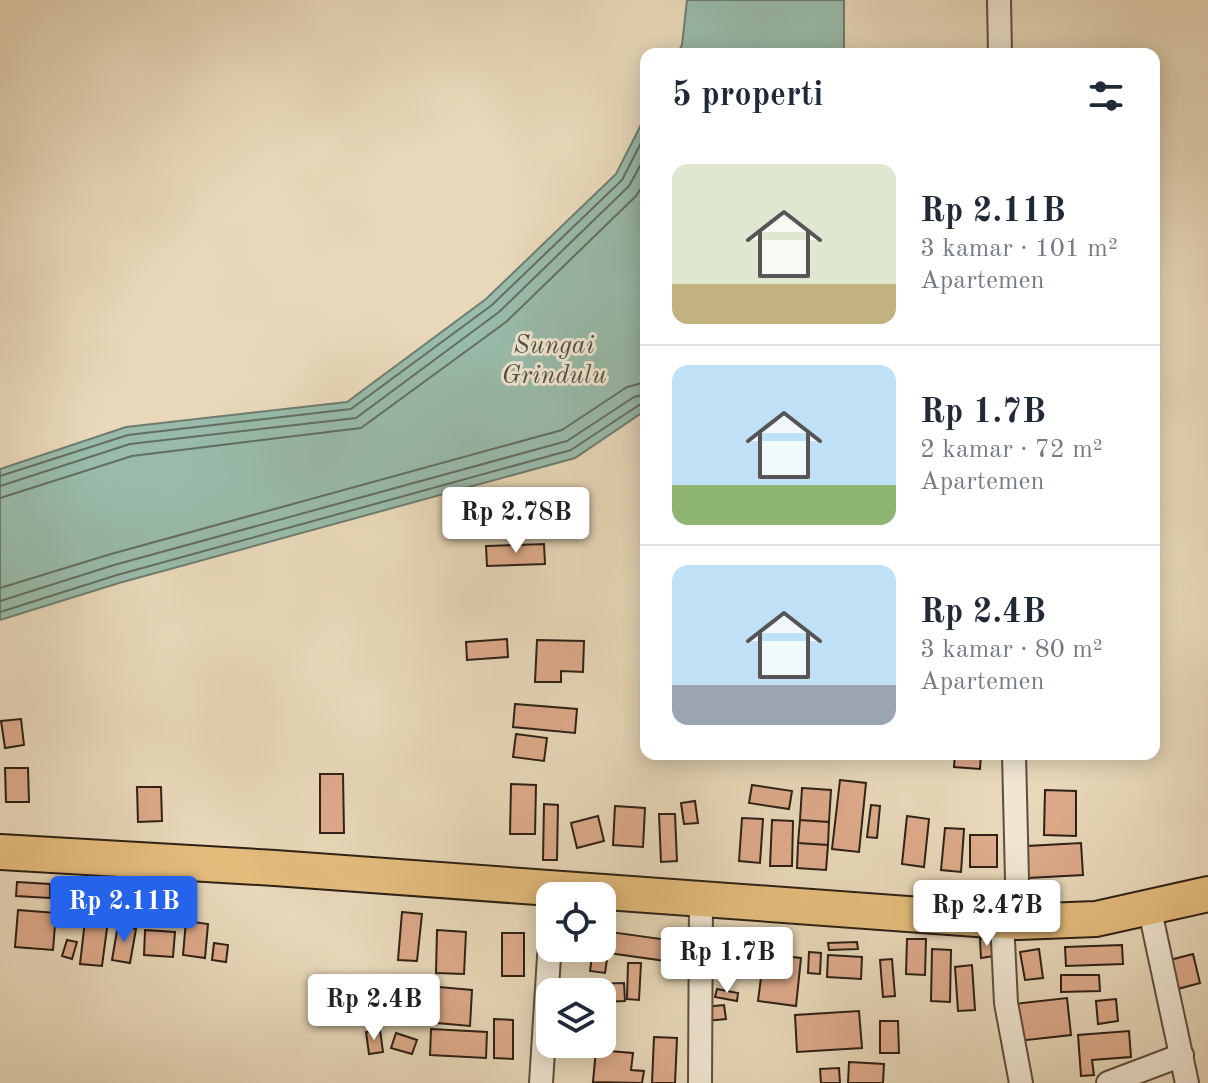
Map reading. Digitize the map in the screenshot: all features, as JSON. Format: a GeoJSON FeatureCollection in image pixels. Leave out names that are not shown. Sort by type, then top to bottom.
{"type":"FeatureCollection","features":[{"type":"Feature","properties":{"kind":"main road"},"geometry":{"type":"LineString","coordinates":[[0,852],[536,891]]}},
{"type":"Feature","properties":{"kind":"main road"},"geometry":{"type":"LineString","coordinates":[[616,895],[1010,921],[1096,919],[1208,894]]}},
{"type":"Feature","properties":{"kind":"street"},"geometry":{"type":"LineString","coordinates":[[999,0],[1000,48]]}},
{"type":"Feature","properties":{"kind":"street"},"geometry":{"type":"LineString","coordinates":[[1014,760],[1006,1003],[1021,1083]]}},
{"type":"Feature","properties":{"kind":"street"},"geometry":{"type":"LineString","coordinates":[[700,1083],[701,898]]}},
{"type":"Feature","properties":{"kind":"street"},"geometry":{"type":"LineString","coordinates":[[1149,906],[1187,1083]]}},
{"type":"Feature","properties":{"kind":"street"},"geometry":{"type":"LineString","coordinates":[[541,1083],[549,962]]}},
{"type":"Feature","properties":{"kind":"street"},"geometry":{"type":"LineString","coordinates":[[1108,1083],[1182,1055]]}},
{"type":"Feature","properties":{"kind":"water"},"geometry":{"type":"Polygon","coordinates":[[[687,0],[844,0],[844,48],[680,48],[687,0]]]}},
{"type":"Feature","properties":{"kind":"water","name":"Sungai Grindulu"},"geometry":{"type":"Polygon","coordinates":[[[640,127],[640,414],[575,458],[119,583],[0,620],[0,469],[126,427],[347,402],[486,299],[616,174],[640,127]]]}},
{"type":"Feature","properties":{"kind":"building"},"geometry":{"type":"Polygon","coordinates":[[[544,544],[545,564],[487,566],[486,546],[544,544]]]}},
{"type":"Feature","properties":{"kind":"building"},"geometry":{"type":"Polygon","coordinates":[[[507,639],[508,657],[467,660],[466,642],[507,639]]]}},
{"type":"Feature","properties":{"kind":"building"},"geometry":{"type":"Polygon","coordinates":[[[537,640],[584,641],[583,672],[561,671],[561,682],[535,682],[537,640]]]}},
{"type":"Feature","properties":{"kind":"building"},"geometry":{"type":"Polygon","coordinates":[[[515,704],[577,709],[575,733],[513,727],[515,704]]]}},
{"type":"Feature","properties":{"kind":"building"},"geometry":{"type":"Polygon","coordinates":[[[21,719],[24,745],[5,748],[1,721],[21,719]]]}},
{"type":"Feature","properties":{"kind":"building"},"geometry":{"type":"Polygon","coordinates":[[[516,734],[547,738],[544,761],[513,757],[516,734]]]}},
{"type":"Feature","properties":{"kind":"building"},"geometry":{"type":"Polygon","coordinates":[[[955,760],[981,760],[980,769],[954,767],[955,760]]]}},
{"type":"Feature","properties":{"kind":"building"},"geometry":{"type":"Polygon","coordinates":[[[5,768],[28,768],[29,802],[6,802],[5,768]]]}},
{"type":"Feature","properties":{"kind":"building"},"geometry":{"type":"Polygon","coordinates":[[[320,774],[343,774],[344,833],[320,833],[320,774]]]}},
{"type":"Feature","properties":{"kind":"building"},"geometry":{"type":"Polygon","coordinates":[[[840,780],[866,783],[859,852],[832,849],[840,780]]]}},
{"type":"Feature","properties":{"kind":"building"},"geometry":{"type":"Polygon","coordinates":[[[511,784],[536,785],[535,834],[510,834],[511,784]]]}},
{"type":"Feature","properties":{"kind":"building"},"geometry":{"type":"Polygon","coordinates":[[[752,785],[792,791],[789,809],[749,803],[752,785]]]}},
{"type":"Feature","properties":{"kind":"building"},"geometry":{"type":"Polygon","coordinates":[[[137,787],[161,787],[162,821],[138,822],[137,787]]]}},
{"type":"Feature","properties":{"kind":"building"},"geometry":{"type":"Polygon","coordinates":[[[802,788],[831,790],[829,822],[800,820],[802,788]]]}},
{"type":"Feature","properties":{"kind":"building"},"geometry":{"type":"Polygon","coordinates":[[[1045,790],[1076,791],[1076,836],[1044,835],[1045,790]]]}},
{"type":"Feature","properties":{"kind":"building"},"geometry":{"type":"Polygon","coordinates":[[[695,801],[698,823],[684,824],[681,803],[695,801]]]}},
{"type":"Feature","properties":{"kind":"building"},"geometry":{"type":"Polygon","coordinates":[[[544,804],[558,805],[557,860],[543,860],[544,804]]]}},
{"type":"Feature","properties":{"kind":"building"},"geometry":{"type":"Polygon","coordinates":[[[871,805],[880,806],[877,838],[867,837],[871,805]]]}},
{"type":"Feature","properties":{"kind":"building"},"geometry":{"type":"Polygon","coordinates":[[[615,806],[645,808],[643,847],[613,845],[615,806]]]}},
{"type":"Feature","properties":{"kind":"building"},"geometry":{"type":"Polygon","coordinates":[[[659,814],[675,814],[677,861],[661,862],[659,814]]]}},
{"type":"Feature","properties":{"kind":"building"},"geometry":{"type":"Polygon","coordinates":[[[598,816],[604,841],[577,848],[571,823],[598,816]]]}},
{"type":"Feature","properties":{"kind":"building"},"geometry":{"type":"Polygon","coordinates":[[[907,816],[929,819],[924,867],[902,864],[907,816]]]}},
{"type":"Feature","properties":{"kind":"building"},"geometry":{"type":"Polygon","coordinates":[[[742,818],[763,819],[760,863],[739,861],[742,818]]]}},
{"type":"Feature","properties":{"kind":"building"},"geometry":{"type":"Polygon","coordinates":[[[772,820],[793,821],[792,866],[770,866],[772,820]]]}},
{"type":"Feature","properties":{"kind":"building"},"geometry":{"type":"Polygon","coordinates":[[[800,820],[829,822],[828,845],[798,843],[800,820]]]}},
{"type":"Feature","properties":{"kind":"building"},"geometry":{"type":"Polygon","coordinates":[[[945,828],[964,829],[961,872],[941,870],[945,828]]]}},
{"type":"Feature","properties":{"kind":"building"},"geometry":{"type":"Polygon","coordinates":[[[970,835],[997,835],[997,867],[970,867],[970,835]]]}},
{"type":"Feature","properties":{"kind":"building"},"geometry":{"type":"Polygon","coordinates":[[[798,843],[828,845],[826,870],[797,868],[798,843]]]}},
{"type":"Feature","properties":{"kind":"building"},"geometry":{"type":"Polygon","coordinates":[[[1081,843],[1083,875],[1028,878],[1027,846],[1081,843]]]}},
{"type":"Feature","properties":{"kind":"building"},"geometry":{"type":"Polygon","coordinates":[[[17,882],[50,884],[50,898],[16,896],[17,882]]]}},
{"type":"Feature","properties":{"kind":"building"},"geometry":{"type":"Polygon","coordinates":[[[87,903],[110,906],[102,966],[80,964],[87,903]]]}},
{"type":"Feature","properties":{"kind":"building"},"geometry":{"type":"Polygon","coordinates":[[[18,910],[56,913],[53,950],[15,947],[18,910]]]}},
{"type":"Feature","properties":{"kind":"building"},"geometry":{"type":"Polygon","coordinates":[[[402,912],[422,914],[417,961],[398,960],[402,912]]]}},
{"type":"Feature","properties":{"kind":"building"},"geometry":{"type":"Polygon","coordinates":[[[186,921],[208,924],[205,958],[183,955],[186,921]]]}},
{"type":"Feature","properties":{"kind":"building"},"geometry":{"type":"Polygon","coordinates":[[[118,925],[136,929],[130,963],[112,960],[118,925]]]}},
{"type":"Feature","properties":{"kind":"building"},"geometry":{"type":"Polygon","coordinates":[[[145,930],[175,932],[173,957],[144,955],[145,930]]]}},
{"type":"Feature","properties":{"kind":"building"},"geometry":{"type":"Polygon","coordinates":[[[437,930],[466,932],[464,974],[436,973],[437,930]]]}},
{"type":"Feature","properties":{"kind":"building"},"geometry":{"type":"Polygon","coordinates":[[[502,933],[524,933],[524,976],[502,976],[502,933]]]}},
{"type":"Feature","properties":{"kind":"building"},"geometry":{"type":"Polygon","coordinates":[[[616,933],[668,940],[666,961],[616,954],[616,933]]]}},
{"type":"Feature","properties":{"kind":"building"},"geometry":{"type":"Polygon","coordinates":[[[992,937],[994,956],[981,958],[980,939],[992,937]]]}},
{"type":"Feature","properties":{"kind":"building"},"geometry":{"type":"Polygon","coordinates":[[[907,939],[926,939],[925,975],[906,974],[907,939]]]}},
{"type":"Feature","properties":{"kind":"building"},"geometry":{"type":"Polygon","coordinates":[[[67,940],[77,942],[72,959],[62,956],[67,940]]]}},
{"type":"Feature","properties":{"kind":"building"},"geometry":{"type":"Polygon","coordinates":[[[857,942],[858,949],[829,950],[828,943],[857,942]]]}},
{"type":"Feature","properties":{"kind":"building"},"geometry":{"type":"Polygon","coordinates":[[[214,943],[228,945],[226,962],[212,960],[214,943]]]}},
{"type":"Feature","properties":{"kind":"building"},"geometry":{"type":"Polygon","coordinates":[[[1122,945],[1123,964],[1066,966],[1065,947],[1122,945]]]}},
{"type":"Feature","properties":{"kind":"building"},"geometry":{"type":"Polygon","coordinates":[[[932,949],[951,950],[950,1002],[931,1001],[932,949]]]}},
{"type":"Feature","properties":{"kind":"building"},"geometry":{"type":"Polygon","coordinates":[[[1039,949],[1043,978],[1025,980],[1020,952],[1039,949]]]}},
{"type":"Feature","properties":{"kind":"building"},"geometry":{"type":"Polygon","coordinates":[[[809,952],[821,953],[820,974],[808,973],[809,952]]]}},
{"type":"Feature","properties":{"kind":"building"},"geometry":{"type":"Polygon","coordinates":[[[764,954],[801,958],[796,1006],[758,1001],[764,954]]]}},
{"type":"Feature","properties":{"kind":"building"},"geometry":{"type":"Polygon","coordinates":[[[1193,954],[1200,983],[1174,990],[1166,961],[1193,954]]]}},
{"type":"Feature","properties":{"kind":"building"},"geometry":{"type":"Polygon","coordinates":[[[828,955],[862,957],[861,979],[827,977],[828,955]]]}},
{"type":"Feature","properties":{"kind":"building"},"geometry":{"type":"Polygon","coordinates":[[[892,959],[895,996],[883,997],[880,960],[892,959]]]}},
{"type":"Feature","properties":{"kind":"building"},"geometry":{"type":"Polygon","coordinates":[[[591,962],[607,962],[605,973],[590,971],[591,962]]]}},
{"type":"Feature","properties":{"kind":"building"},"geometry":{"type":"Polygon","coordinates":[[[628,963],[641,963],[639,1000],[627,999],[628,963]]]}},
{"type":"Feature","properties":{"kind":"building"},"geometry":{"type":"Polygon","coordinates":[[[972,965],[975,1010],[958,1011],[955,967],[972,965]]]}},
{"type":"Feature","properties":{"kind":"building"},"geometry":{"type":"Polygon","coordinates":[[[1061,975],[1099,975],[1100,991],[1061,992],[1061,975]]]}},
{"type":"Feature","properties":{"kind":"building"},"geometry":{"type":"Polygon","coordinates":[[[616,983],[624,983],[625,1001],[616,1001],[616,983]]]}},
{"type":"Feature","properties":{"kind":"building"},"geometry":{"type":"Polygon","coordinates":[[[439,987],[472,990],[470,1026],[437,1023],[439,987]]]}},
{"type":"Feature","properties":{"kind":"building"},"geometry":{"type":"Polygon","coordinates":[[[717,989],[738,993],[737,1001],[715,997],[717,989]]]}},
{"type":"Feature","properties":{"kind":"building"},"geometry":{"type":"Polygon","coordinates":[[[386,996],[408,996],[408,1017],[386,1017],[386,996]]]}},
{"type":"Feature","properties":{"kind":"building"},"geometry":{"type":"Polygon","coordinates":[[[1067,998],[1071,1035],[1018,1041],[1014,1004],[1067,998]]]}},
{"type":"Feature","properties":{"kind":"building"},"geometry":{"type":"Polygon","coordinates":[[[1116,999],[1118,1021],[1098,1024],[1096,1001],[1116,999]]]}},
{"type":"Feature","properties":{"kind":"building"},"geometry":{"type":"Polygon","coordinates":[[[724,1005],[726,1019],[706,1021],[704,1007],[724,1005]]]}},
{"type":"Feature","properties":{"kind":"building"},"geometry":{"type":"Polygon","coordinates":[[[859,1011],[862,1048],[797,1052],[795,1015],[859,1011]]]}},
{"type":"Feature","properties":{"kind":"building"},"geometry":{"type":"Polygon","coordinates":[[[494,1019],[513,1020],[513,1059],[494,1058],[494,1019]]]}},
{"type":"Feature","properties":{"kind":"building"},"geometry":{"type":"Polygon","coordinates":[[[880,1021],[898,1021],[899,1053],[880,1053],[880,1021]]]}},
{"type":"Feature","properties":{"kind":"building"},"geometry":{"type":"Polygon","coordinates":[[[431,1029],[487,1032],[486,1058],[430,1055],[431,1029]]]}},
{"type":"Feature","properties":{"kind":"building"},"geometry":{"type":"Polygon","coordinates":[[[380,1030],[383,1052],[369,1054],[366,1032],[380,1030]]]}},
{"type":"Feature","properties":{"kind":"building"},"geometry":{"type":"Polygon","coordinates":[[[1129,1031],[1131,1057],[1092,1060],[1094,1075],[1081,1076],[1078,1035],[1129,1031]]]}},
{"type":"Feature","properties":{"kind":"building"},"geometry":{"type":"Polygon","coordinates":[[[396,1033],[417,1040],[412,1054],[391,1048],[396,1033]]]}},
{"type":"Feature","properties":{"kind":"building"},"geometry":{"type":"Polygon","coordinates":[[[654,1037],[677,1038],[675,1083],[652,1083],[654,1037]]]}},
{"type":"Feature","properties":{"kind":"building"},"geometry":{"type":"Polygon","coordinates":[[[616,1052],[633,1053],[631,1070],[644,1071],[642,1083],[593,1082],[595,1058],[616,1058],[616,1052]]]}},
{"type":"Feature","properties":{"kind":"building"},"geometry":{"type":"Polygon","coordinates":[[[849,1062],[884,1064],[883,1083],[848,1083],[849,1062]]]}},
{"type":"Feature","properties":{"kind":"building"},"geometry":{"type":"Polygon","coordinates":[[[839,1068],[840,1083],[821,1083],[820,1069],[839,1068]]]}}]}
